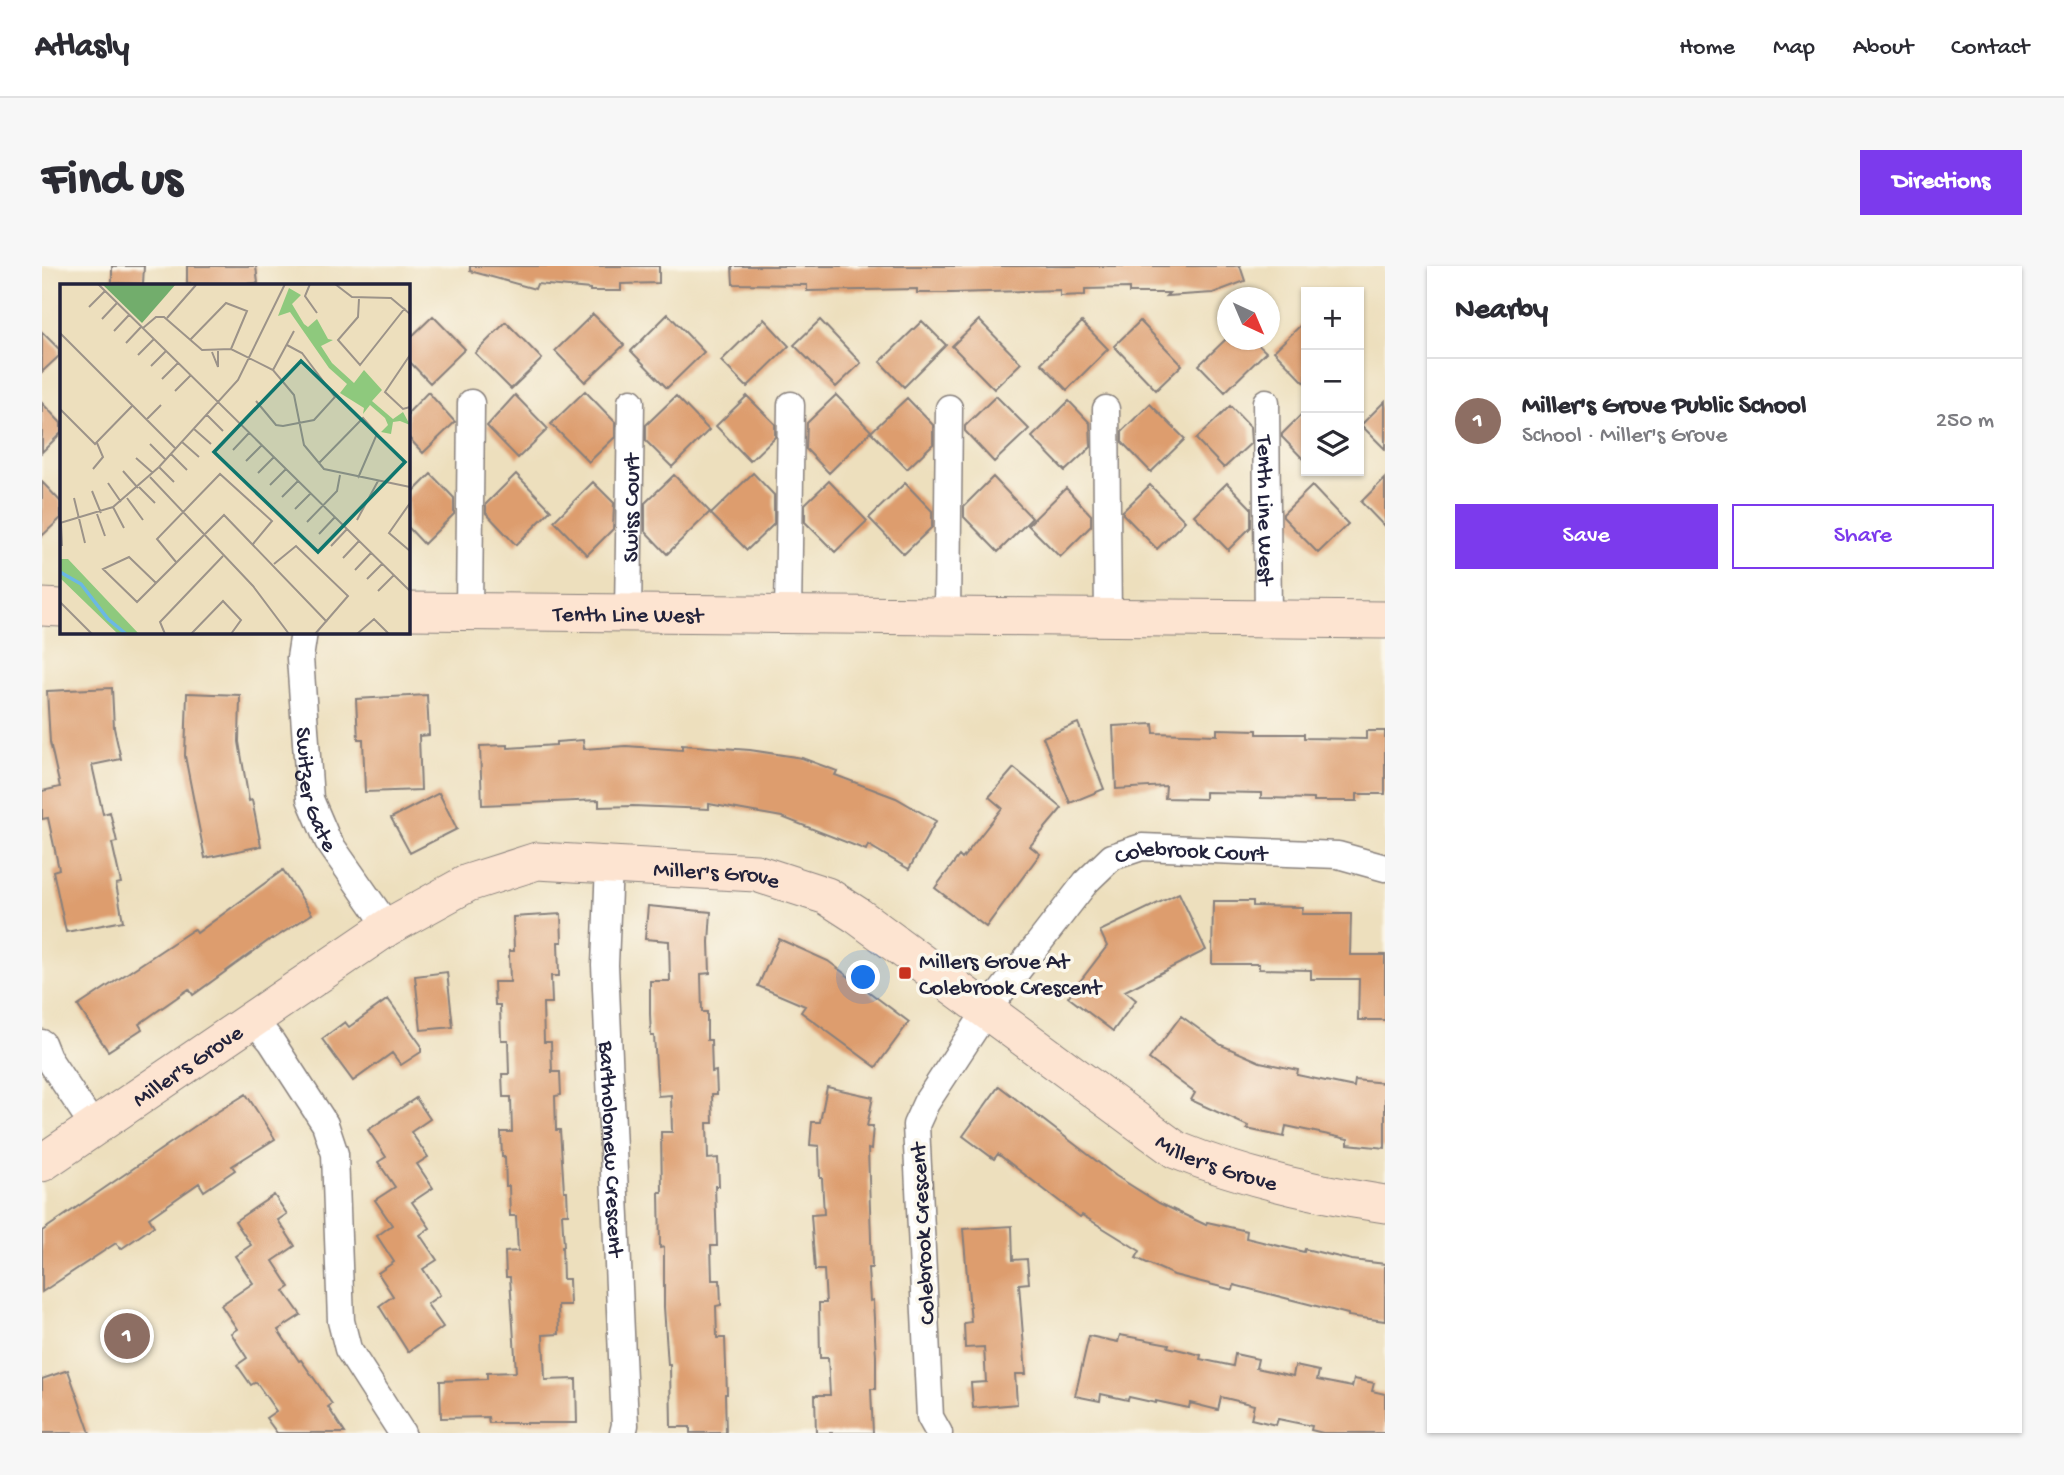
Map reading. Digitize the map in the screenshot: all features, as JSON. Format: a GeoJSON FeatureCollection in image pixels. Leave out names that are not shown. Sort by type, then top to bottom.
{"type":"FeatureCollection","features":[{"type":"Feature","properties":{"kind":"street","name":"Swiss Court"},"geometry":{"type":"LineString","coordinates":[[628,613],[631,402]]}},
{"type":"Feature","properties":{"kind":"street","name":"Tenth Line West"},"geometry":{"type":"LineString","coordinates":[[1266,402],[1268,619]]}},
{"type":"Feature","properties":{"kind":"street"},"geometry":{"type":"LineString","coordinates":[[469,612],[471,403]]}},
{"type":"Feature","properties":{"kind":"street"},"geometry":{"type":"LineString","coordinates":[[788,615],[791,405]]}},
{"type":"Feature","properties":{"kind":"street"},"geometry":{"type":"LineString","coordinates":[[947,617],[949,408]]}},
{"type":"Feature","properties":{"kind":"street"},"geometry":{"type":"LineString","coordinates":[[1106,409],[1108,618]]}},
{"type":"Feature","properties":{"kind":"street"},"geometry":{"type":"LineString","coordinates":[[42,607],[60,608]]}},
{"type":"Feature","properties":{"kind":"street","name":"Tenth Line West"},"geometry":{"type":"LineString","coordinates":[[410,611],[1385,620]]}},
{"type":"Feature","properties":{"kind":"street","name":"Switzer Gate"},"geometry":{"type":"LineString","coordinates":[[304,634],[300,658],[310,799],[328,841],[388,927]]}},
{"type":"Feature","properties":{"kind":"street","name":"Colebrook Court"},"geometry":{"type":"LineString","coordinates":[[987,1010],[1086,882],[1112,857],[1142,847],[1299,853],[1338,855],[1385,869]]}},
{"type":"Feature","properties":{"kind":"street","name":"Miller's Grove"},"geometry":{"type":"LineString","coordinates":[[42,1163],[388,927],[468,883],[537,861],[756,873],[827,896],[859,916],[1176,1150],[1213,1165],[1385,1205]]}},
{"type":"Feature","properties":{"kind":"street","name":"Bartholomew Crescent"},"geometry":{"type":"LineString","coordinates":[[609,864],[605,965],[625,1425],[623,1433]]}},
{"type":"Feature","properties":{"kind":"street","name":"Colebrook Crescent"},"geometry":{"type":"LineString","coordinates":[[939,1433],[930,1417],[916,1125],[926,1103],[987,1010]]}},
{"type":"Feature","properties":{"kind":"street"},"geometry":{"type":"LineString","coordinates":[[253,1020],[271,1041],[325,1124],[335,1154],[341,1321],[348,1349],[402,1433]]}},
{"type":"Feature","properties":{"kind":"street"},"geometry":{"type":"LineString","coordinates":[[42,1043],[61,1078],[94,1127]]}},
{"type":"Feature","properties":{"kind":"building"},"geometry":{"type":"Polygon","coordinates":[[[112,266],[144,266],[143,284],[112,283],[112,266]]]}},
{"type":"Feature","properties":{"kind":"building"},"geometry":{"type":"Polygon","coordinates":[[[187,266],[256,266],[258,283],[187,284],[187,266]]]}},
{"type":"Feature","properties":{"kind":"building"},"geometry":{"type":"Polygon","coordinates":[[[470,266],[659,266],[659,283],[621,284],[621,291],[590,291],[537,284],[535,289],[470,271],[470,266]]]}},
{"type":"Feature","properties":{"kind":"building"},"geometry":{"type":"Polygon","coordinates":[[[732,266],[1240,266],[1245,281],[1229,287],[1217,287],[1217,292],[1213,293],[1166,296],[1169,293],[1129,293],[1129,288],[1085,289],[1085,295],[1060,296],[1060,290],[951,293],[917,293],[917,289],[807,291],[807,285],[733,284],[732,266]]]}},
{"type":"Feature","properties":{"kind":"building"},"geometry":{"type":"Polygon","coordinates":[[[593,314],[624,345],[585,382],[555,351],[593,314]]]}},
{"type":"Feature","properties":{"kind":"building"},"geometry":{"type":"Polygon","coordinates":[[[668,314],[704,352],[667,388],[631,351],[668,314]]]}},
{"type":"Feature","properties":{"kind":"building"},"geometry":{"type":"Polygon","coordinates":[[[433,316],[465,349],[430,383],[410,362],[410,338],[433,316]]]}},
{"type":"Feature","properties":{"kind":"building"},"geometry":{"type":"Polygon","coordinates":[[[764,319],[789,346],[747,387],[721,361],[764,319]]]}},
{"type":"Feature","properties":{"kind":"building"},"geometry":{"type":"Polygon","coordinates":[[[820,320],[861,363],[836,387],[794,345],[820,320]]]}},
{"type":"Feature","properties":{"kind":"building"},"geometry":{"type":"Polygon","coordinates":[[[979,320],[1021,363],[994,389],[952,346],[979,320]]]}},
{"type":"Feature","properties":{"kind":"building"},"geometry":{"type":"Polygon","coordinates":[[[922,321],[946,345],[904,387],[880,362],[922,321]]]}},
{"type":"Feature","properties":{"kind":"building"},"geometry":{"type":"Polygon","coordinates":[[[1140,321],[1182,365],[1156,390],[1114,346],[1140,321]]]}},
{"type":"Feature","properties":{"kind":"building"},"geometry":{"type":"Polygon","coordinates":[[[506,322],[542,359],[511,389],[475,353],[506,322]]]}},
{"type":"Feature","properties":{"kind":"building"},"geometry":{"type":"Polygon","coordinates":[[[1082,322],[1108,349],[1067,390],[1041,363],[1082,322]]]}},
{"type":"Feature","properties":{"kind":"building"},"geometry":{"type":"Polygon","coordinates":[[[1301,325],[1301,379],[1274,351],[1280,350],[1280,345],[1301,325]]]}},
{"type":"Feature","properties":{"kind":"building"},"geometry":{"type":"Polygon","coordinates":[[[42,332],[59,349],[59,356],[42,372],[42,332]]]}},
{"type":"Feature","properties":{"kind":"building"},"geometry":{"type":"Polygon","coordinates":[[[1217,348],[1217,350],[1266,352],[1225,392],[1199,365],[1217,348]]]}},
{"type":"Feature","properties":{"kind":"building"},"geometry":{"type":"Polygon","coordinates":[[[585,391],[615,422],[615,437],[589,462],[551,424],[585,391]]]}},
{"type":"Feature","properties":{"kind":"building"},"geometry":{"type":"Polygon","coordinates":[[[428,392],[455,422],[423,453],[410,439],[410,411],[428,392]]]}},
{"type":"Feature","properties":{"kind":"building"},"geometry":{"type":"Polygon","coordinates":[[[515,395],[548,429],[518,458],[487,426],[515,395]]]}},
{"type":"Feature","properties":{"kind":"building"},"geometry":{"type":"Polygon","coordinates":[[[836,395],[871,431],[829,473],[806,449],[807,423],[836,395]]]}},
{"type":"Feature","properties":{"kind":"building"},"geometry":{"type":"Polygon","coordinates":[[[676,396],[709,430],[672,467],[646,441],[646,425],[676,396]]]}},
{"type":"Feature","properties":{"kind":"building"},"geometry":{"type":"Polygon","coordinates":[[[747,396],[775,424],[775,437],[750,461],[716,426],[747,396]]]}},
{"type":"Feature","properties":{"kind":"building"},"geometry":{"type":"Polygon","coordinates":[[[996,396],[1029,429],[994,462],[965,431],[965,426],[996,396]]]}},
{"type":"Feature","properties":{"kind":"building"},"geometry":{"type":"Polygon","coordinates":[[[907,398],[933,425],[933,444],[907,469],[871,432],[907,398]]]}},
{"type":"Feature","properties":{"kind":"building"},"geometry":{"type":"Polygon","coordinates":[[[1069,401],[1090,423],[1091,447],[1065,471],[1032,437],[1069,401]]]}},
{"type":"Feature","properties":{"kind":"building"},"geometry":{"type":"Polygon","coordinates":[[[1385,401],[1385,449],[1364,428],[1364,422],[1385,401]]]}},
{"type":"Feature","properties":{"kind":"building"},"geometry":{"type":"Polygon","coordinates":[[[42,403],[60,422],[60,434],[42,452],[42,403]]]}},
{"type":"Feature","properties":{"kind":"building"},"geometry":{"type":"Polygon","coordinates":[[[1150,404],[1185,439],[1151,472],[1122,442],[1122,431],[1150,404]]]}},
{"type":"Feature","properties":{"kind":"building"},"geometry":{"type":"Polygon","coordinates":[[[1230,406],[1250,427],[1251,443],[1224,468],[1196,439],[1230,406]]]}},
{"type":"Feature","properties":{"kind":"building"},"geometry":{"type":"Polygon","coordinates":[[[1301,415],[1301,457],[1282,437],[1301,415]]]}},
{"type":"Feature","properties":{"kind":"building"},"geometry":{"type":"Polygon","coordinates":[[[753,473],[774,495],[774,524],[747,550],[711,514],[753,473]]]}},
{"type":"Feature","properties":{"kind":"building"},"geometry":{"type":"Polygon","coordinates":[[[431,474],[454,498],[454,514],[424,544],[410,529],[410,495],[431,474]]]}},
{"type":"Feature","properties":{"kind":"building"},"geometry":{"type":"Polygon","coordinates":[[[516,474],[551,510],[516,545],[486,513],[486,504],[516,474]]]}},
{"type":"Feature","properties":{"kind":"building"},"geometry":{"type":"Polygon","coordinates":[[[674,475],[710,512],[667,554],[645,531],[645,503],[674,475]]]}},
{"type":"Feature","properties":{"kind":"building"},"geometry":{"type":"Polygon","coordinates":[[[993,477],[1032,518],[998,552],[964,517],[964,506],[993,477]]]}},
{"type":"Feature","properties":{"kind":"building"},"geometry":{"type":"Polygon","coordinates":[[[1385,478],[1385,527],[1361,502],[1385,478]]]}},
{"type":"Feature","properties":{"kind":"building"},"geometry":{"type":"Polygon","coordinates":[[[829,481],[867,521],[835,552],[805,522],[805,504],[829,481]]]}},
{"type":"Feature","properties":{"kind":"building"},"geometry":{"type":"Polygon","coordinates":[[[42,482],[60,501],[60,519],[42,536],[42,482]]]}},
{"type":"Feature","properties":{"kind":"building"},"geometry":{"type":"Polygon","coordinates":[[[593,482],[614,503],[613,529],[587,555],[554,521],[593,482]]]}},
{"type":"Feature","properties":{"kind":"building"},"geometry":{"type":"Polygon","coordinates":[[[905,483],[932,511],[932,527],[904,554],[869,518],[905,483]]]}},
{"type":"Feature","properties":{"kind":"building"},"geometry":{"type":"Polygon","coordinates":[[[1227,483],[1251,508],[1251,527],[1228,550],[1194,515],[1227,483]]]}},
{"type":"Feature","properties":{"kind":"building"},"geometry":{"type":"Polygon","coordinates":[[[1150,485],[1185,521],[1157,549],[1123,514],[1150,485]]]}},
{"type":"Feature","properties":{"kind":"building"},"geometry":{"type":"Polygon","coordinates":[[[1312,486],[1348,524],[1318,553],[1283,517],[1312,486]]]}},
{"type":"Feature","properties":{"kind":"building"},"geometry":{"type":"Polygon","coordinates":[[[1066,488],[1091,515],[1091,526],[1060,557],[1028,525],[1066,488]]]}},
{"type":"Feature","properties":{"kind":"building"},"geometry":{"type":"Polygon","coordinates":[[[112,688],[114,728],[121,759],[92,765],[103,814],[110,812],[117,842],[112,843],[121,883],[116,884],[123,921],[66,932],[53,871],[59,869],[48,818],[42,819],[42,791],[60,787],[50,742],[47,691],[112,688]]]}},
{"type":"Feature","properties":{"kind":"building"},"geometry":{"type":"Polygon","coordinates":[[[187,693],[240,695],[239,742],[249,801],[252,800],[261,846],[205,858],[185,756],[187,693]]]}},
{"type":"Feature","properties":{"kind":"building"},"geometry":{"type":"Polygon","coordinates":[[[427,695],[429,735],[419,736],[421,790],[365,792],[363,739],[358,739],[356,699],[427,695]]]}},
{"type":"Feature","properties":{"kind":"building"},"geometry":{"type":"Polygon","coordinates":[[[1078,723],[1104,789],[1070,803],[1043,737],[1078,723]]]}},
{"type":"Feature","properties":{"kind":"building"},"geometry":{"type":"Polygon","coordinates":[[[1153,724],[1154,733],[1217,735],[1217,729],[1257,730],[1257,734],[1304,734],[1304,738],[1366,739],[1366,731],[1385,731],[1385,794],[1357,794],[1357,801],[1314,801],[1261,798],[1261,793],[1205,792],[1205,799],[1165,798],[1166,786],[1116,789],[1113,726],[1153,724]]]}},
{"type":"Feature","properties":{"kind":"building"},"geometry":{"type":"Polygon","coordinates":[[[583,740],[584,749],[626,746],[682,750],[682,745],[750,750],[802,758],[837,771],[835,775],[896,798],[936,821],[909,869],[868,845],[866,850],[782,817],[709,804],[709,809],[599,807],[599,800],[482,805],[480,746],[508,745],[508,748],[556,745],[556,742],[583,740]]]}},
{"type":"Feature","properties":{"kind":"building"},"geometry":{"type":"Polygon","coordinates":[[[1014,768],[1062,808],[1030,846],[1040,854],[986,927],[935,888],[959,856],[962,859],[1002,808],[989,797],[1014,768]]]}},
{"type":"Feature","properties":{"kind":"building"},"geometry":{"type":"Polygon","coordinates":[[[439,793],[457,829],[410,853],[391,818],[439,793]]]}},
{"type":"Feature","properties":{"kind":"building"},"geometry":{"type":"Polygon","coordinates":[[[283,870],[312,914],[272,938],[193,995],[189,989],[139,1024],[142,1029],[108,1051],[78,1006],[194,929],[197,933],[283,870]]]}},
{"type":"Feature","properties":{"kind":"building"},"geometry":{"type":"Polygon","coordinates":[[[1179,893],[1206,950],[1125,991],[1136,1000],[1113,1031],[1068,997],[1107,946],[1100,931],[1179,893]]]}},
{"type":"Feature","properties":{"kind":"building"},"geometry":{"type":"Polygon","coordinates":[[[1213,901],[1253,901],[1253,906],[1303,907],[1302,914],[1351,914],[1350,955],[1385,955],[1385,1020],[1358,1020],[1359,979],[1311,979],[1311,970],[1259,969],[1259,964],[1212,964],[1213,901]]]}},
{"type":"Feature","properties":{"kind":"building"},"geometry":{"type":"Polygon","coordinates":[[[648,906],[711,912],[710,973],[701,974],[702,1012],[707,1012],[707,1040],[711,1040],[712,1072],[716,1071],[717,1094],[712,1094],[713,1123],[707,1123],[708,1159],[718,1158],[719,1186],[715,1186],[717,1246],[711,1246],[712,1280],[720,1280],[721,1305],[716,1306],[717,1338],[725,1338],[726,1433],[690,1433],[690,1427],[671,1427],[670,1365],[664,1307],[664,1247],[660,1248],[659,1192],[662,1192],[661,1132],[672,1132],[671,1095],[658,1096],[650,1014],[650,981],[670,981],[669,941],[645,939],[648,906]]]}},
{"type":"Feature","properties":{"kind":"building"},"geometry":{"type":"Polygon","coordinates":[[[561,914],[559,976],[551,976],[552,1003],[543,1003],[544,1042],[551,1042],[552,1072],[560,1072],[561,1095],[555,1096],[556,1130],[560,1130],[564,1191],[567,1191],[568,1214],[562,1214],[562,1246],[563,1279],[569,1279],[570,1305],[558,1305],[559,1334],[543,1335],[545,1380],[576,1379],[577,1423],[489,1423],[488,1417],[441,1418],[440,1381],[487,1379],[487,1373],[516,1372],[510,1277],[506,1277],[505,1252],[518,1251],[516,1216],[510,1216],[509,1186],[506,1186],[501,1132],[512,1132],[511,1097],[503,1097],[502,1074],[509,1074],[508,1040],[501,1040],[500,1005],[495,1005],[494,982],[510,982],[509,951],[514,951],[513,917],[561,914]]]}},
{"type":"Feature","properties":{"kind":"building"},"geometry":{"type":"Polygon","coordinates":[[[779,939],[828,961],[909,1022],[876,1067],[801,1012],[805,1006],[758,986],[779,939]]]}},
{"type":"Feature","properties":{"kind":"building"},"geometry":{"type":"Polygon","coordinates":[[[447,972],[453,1027],[421,1030],[415,976],[447,972]]]}},
{"type":"Feature","properties":{"kind":"building"},"geometry":{"type":"Polygon","coordinates":[[[388,999],[421,1045],[421,1052],[401,1065],[392,1053],[353,1081],[322,1039],[345,1022],[349,1027],[388,999]]]}},
{"type":"Feature","properties":{"kind":"building"},"geometry":{"type":"Polygon","coordinates":[[[1181,1016],[1221,1045],[1260,1062],[1298,1070],[1297,1075],[1354,1087],[1355,1080],[1385,1083],[1385,1148],[1348,1144],[1348,1139],[1286,1126],[1284,1137],[1247,1129],[1248,1126],[1191,1100],[1195,1093],[1149,1059],[1181,1016]]]}},
{"type":"Feature","properties":{"kind":"building"},"geometry":{"type":"Polygon","coordinates":[[[999,1086],[1116,1176],[1159,1203],[1206,1225],[1207,1222],[1247,1231],[1246,1238],[1304,1252],[1305,1249],[1352,1260],[1385,1264],[1385,1321],[1348,1316],[1234,1285],[1233,1290],[1174,1275],[1136,1258],[1140,1251],[1082,1215],[1080,1217],[998,1154],[994,1159],[963,1136],[999,1086]]]}},
{"type":"Feature","properties":{"kind":"building"},"geometry":{"type":"Polygon","coordinates":[[[827,1087],[873,1097],[867,1126],[873,1126],[871,1150],[868,1149],[872,1268],[868,1268],[876,1356],[876,1389],[871,1389],[873,1433],[816,1433],[815,1395],[830,1395],[828,1358],[820,1358],[819,1303],[826,1303],[824,1270],[815,1270],[811,1215],[824,1214],[822,1178],[819,1146],[810,1145],[812,1122],[820,1122],[827,1087]]]}},
{"type":"Feature","properties":{"kind":"building"},"geometry":{"type":"Polygon","coordinates":[[[246,1094],[275,1139],[232,1166],[235,1170],[204,1191],[199,1183],[149,1218],[154,1226],[121,1249],[116,1243],[42,1292],[42,1231],[246,1094]]]}},
{"type":"Feature","properties":{"kind":"building"},"geometry":{"type":"Polygon","coordinates":[[[416,1098],[430,1119],[411,1132],[428,1157],[417,1164],[433,1188],[412,1202],[430,1228],[420,1235],[437,1260],[423,1269],[440,1295],[427,1304],[443,1327],[408,1352],[379,1306],[393,1296],[378,1273],[394,1262],[377,1236],[392,1225],[375,1200],[395,1187],[378,1162],[386,1157],[368,1130],[416,1098]]]}},
{"type":"Feature","properties":{"kind":"building"},"geometry":{"type":"Polygon","coordinates":[[[274,1195],[287,1214],[278,1220],[295,1246],[273,1261],[290,1287],[284,1291],[301,1315],[278,1330],[332,1404],[328,1407],[345,1433],[277,1433],[266,1418],[276,1411],[256,1382],[251,1385],[237,1365],[247,1358],[231,1333],[237,1329],[221,1305],[253,1283],[235,1256],[251,1245],[235,1221],[274,1195]]]}},
{"type":"Feature","properties":{"kind":"building"},"geometry":{"type":"Polygon","coordinates":[[[1012,1226],[1013,1260],[1027,1259],[1029,1283],[1019,1284],[1026,1374],[1015,1374],[1017,1404],[973,1408],[971,1383],[986,1382],[984,1347],[965,1348],[964,1323],[971,1322],[963,1229],[1012,1226]]]}},
{"type":"Feature","properties":{"kind":"building"},"geometry":{"type":"Polygon","coordinates":[[[1120,1335],[1169,1344],[1168,1347],[1201,1355],[1200,1359],[1233,1366],[1235,1354],[1258,1359],[1256,1368],[1293,1376],[1295,1366],[1319,1371],[1317,1380],[1352,1387],[1354,1379],[1374,1383],[1372,1391],[1385,1394],[1385,1433],[1323,1433],[1311,1430],[1312,1426],[1278,1419],[1276,1425],[1251,1419],[1254,1405],[1221,1397],[1218,1410],[1190,1403],[1189,1408],[1101,1394],[1100,1401],[1075,1396],[1089,1336],[1118,1342],[1120,1335]]]}},
{"type":"Feature","properties":{"kind":"building"},"geometry":{"type":"Polygon","coordinates":[[[68,1370],[90,1433],[42,1433],[42,1379],[68,1370]]]}},
{"type":"Feature","properties":{"kind":"place","name":"Millers Grove At Colebrook Crescent"},"geometry":{"type":"Point","coordinates":[905,973]}},
{"type":"Feature","properties":{"kind":"place","name":"Miller's Grove Public School"},"geometry":{"type":"Point","coordinates":[127,1336]}}]}
